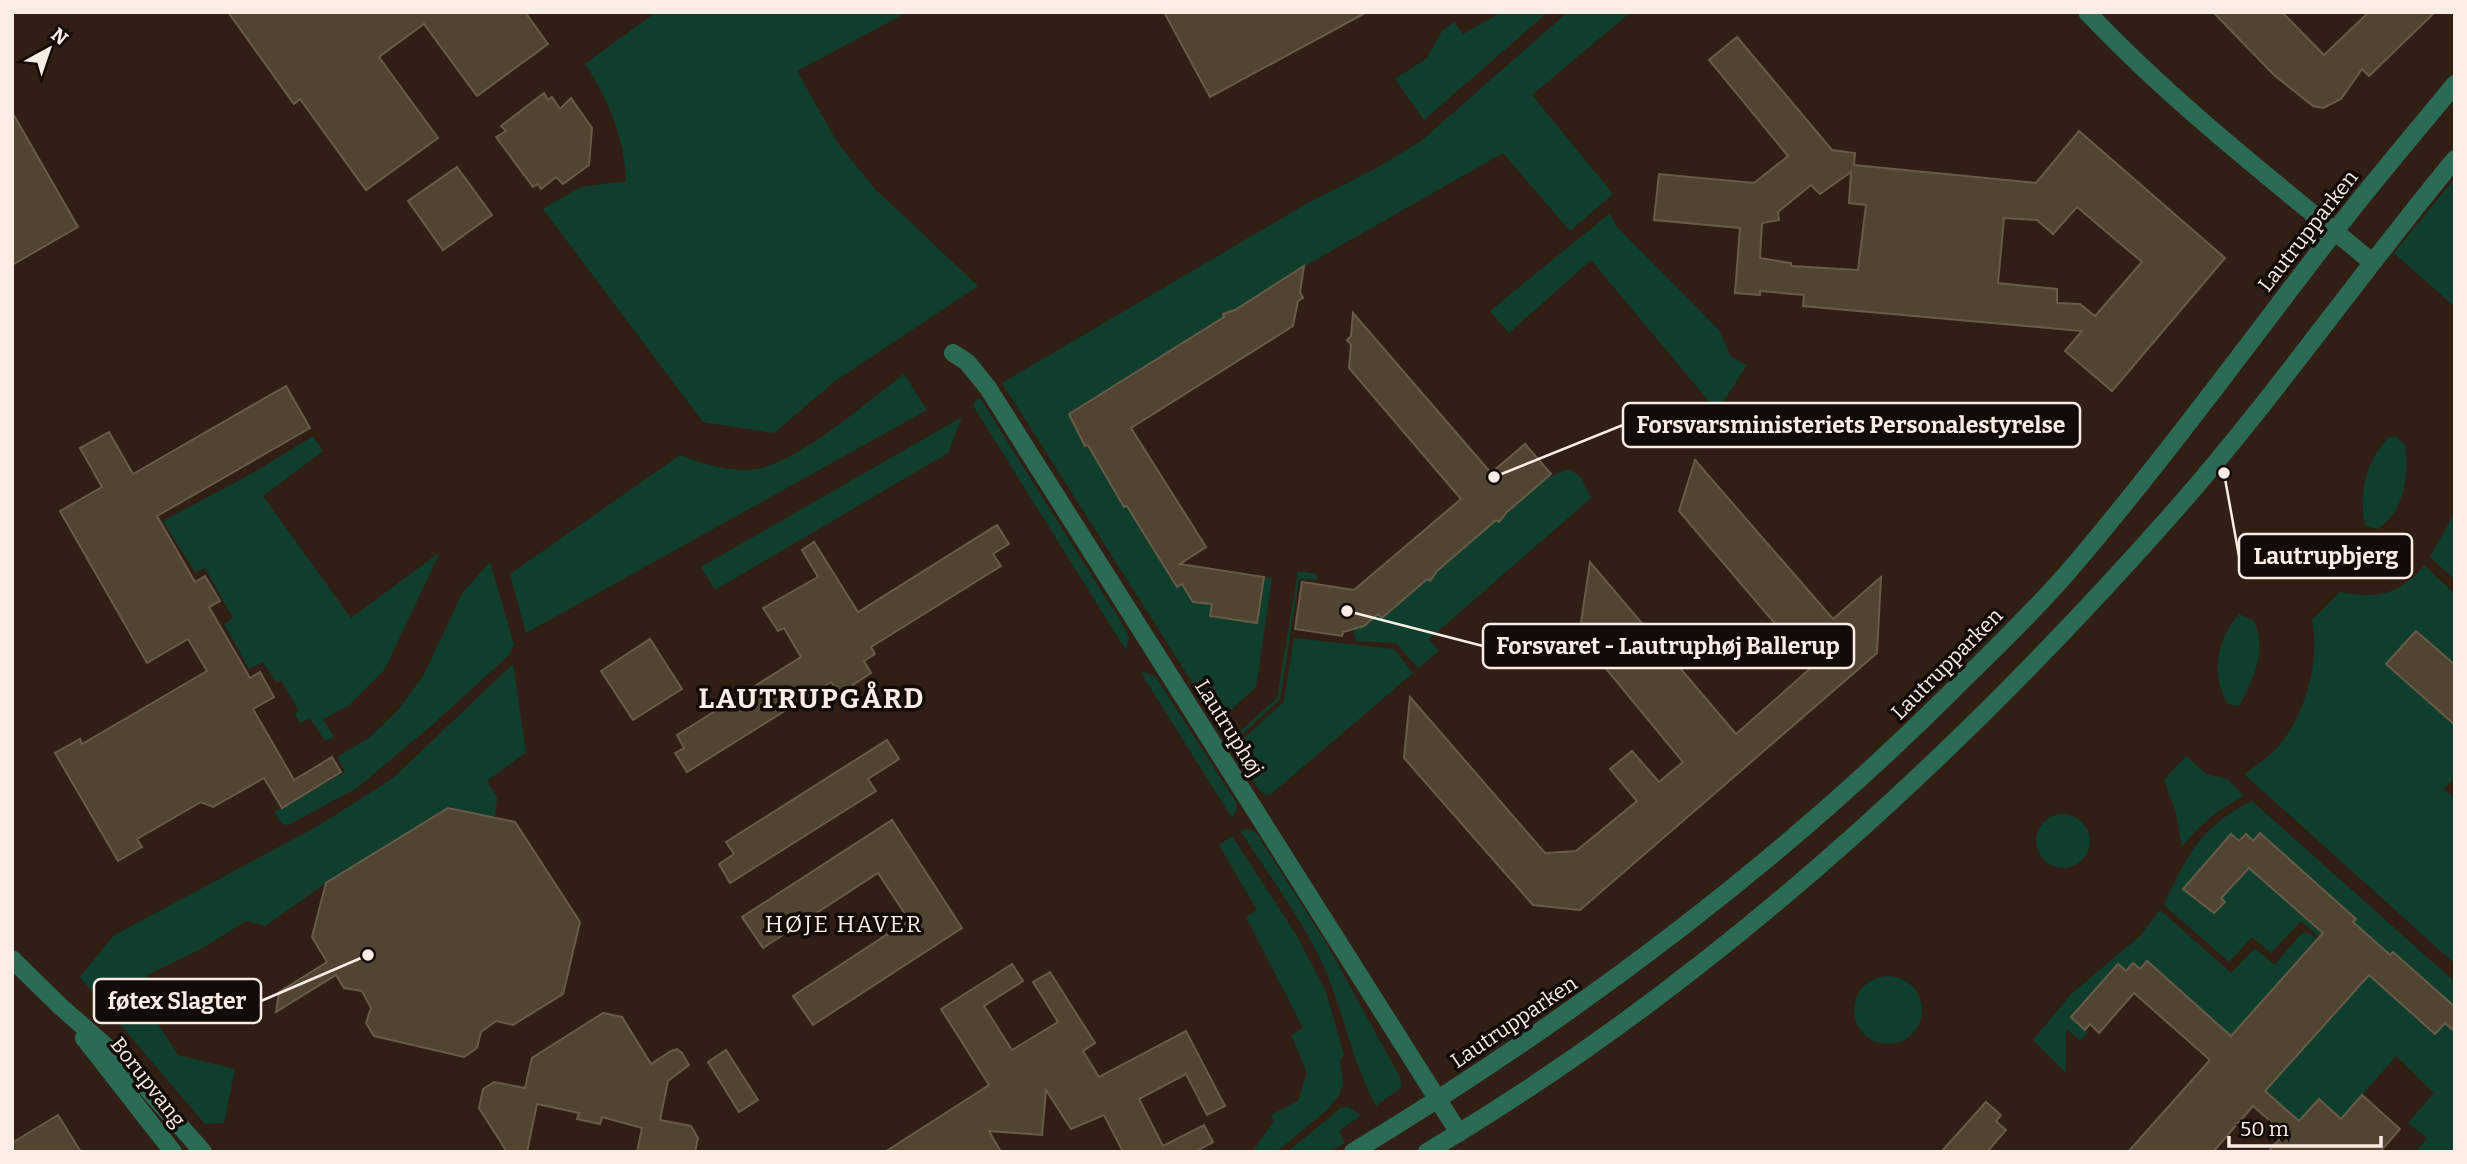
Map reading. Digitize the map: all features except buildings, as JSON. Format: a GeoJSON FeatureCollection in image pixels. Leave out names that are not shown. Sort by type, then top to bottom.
{"type":"FeatureCollection","features":[{"type":"Feature","properties":{"kind":"street"},"geometry":{"type":"LineString","coordinates":[[2088,12],[2144,71],[2372,262]]}},
{"type":"Feature","properties":{"kind":"street","name":"Lautrupparken"},"geometry":{"type":"LineString","coordinates":[[1353,1152],[1437,1100],[1639,963],[1816,820],[1878,764],[2073,567],[2202,406],[2335,231],[2455,84]]}},
{"type":"Feature","properties":{"kind":"street"},"geometry":{"type":"LineString","coordinates":[[1427,1152],[1588,1046],[1710,955],[1818,868],[1937,759],[2013,684],[2171,515],[2301,358],[2372,262],[2455,159]]}},
{"type":"Feature","properties":{"kind":"street","name":"Lautruphøj"},"geometry":{"type":"LineString","coordinates":[[953,353],[977,372],[988,388],[1459,1133]]}},
{"type":"Feature","properties":{"kind":"street","name":"Borupvang"},"geometry":{"type":"LineString","coordinates":[[12,959],[61,1007],[124,1062],[203,1152]]}},
{"type":"Feature","properties":{"kind":"street","name":"Borupvang"},"geometry":{"type":"LineString","coordinates":[[61,1007],[173,1152]]}},
{"type":"Feature","properties":{"kind":"green space"},"geometry":{"type":"Polygon","coordinates":[[[656,12],[908,12],[797,71],[837,142],[874,188],[978,286],[835,381],[774,433],[703,422],[543,209],[581,187],[626,181],[619,134],[601,91],[585,64],[656,12]]]}},
{"type":"Feature","properties":{"kind":"green space"},"geometry":{"type":"Polygon","coordinates":[[[1502,12],[1548,12],[1424,120],[1395,79],[1427,58],[1442,31],[1454,22],[1463,34],[1502,12]]]}},
{"type":"Feature","properties":{"kind":"green space"},"geometry":{"type":"Polygon","coordinates":[[[1568,12],[1631,12],[1532,95],[1613,194],[1570,231],[1503,153],[1312,262],[1235,310],[1223,313],[1224,317],[1120,382],[1088,445],[1124,507],[1127,506],[1177,586],[1182,584],[1194,602],[1212,604],[1211,616],[1257,623],[1264,577],[1272,578],[1256,687],[1222,718],[1215,718],[1002,383],[1306,204],[1382,165],[1421,141],[1568,12]]]}},
{"type":"Feature","properties":{"kind":"green space"},"geometry":{"type":"Polygon","coordinates":[[[2455,178],[2455,307],[2394,253],[2455,178]]]}},
{"type":"Feature","properties":{"kind":"green space"},"geometry":{"type":"Polygon","coordinates":[[[1610,213],[1616,226],[1719,330],[1731,357],[1747,365],[1717,411],[1591,260],[1509,333],[1490,311],[1610,213]]]}},
{"type":"Feature","properties":{"kind":"green space"},"geometry":{"type":"Polygon","coordinates":[[[904,374],[927,410],[526,633],[510,574],[680,455],[732,469],[765,467],[800,451],[818,439],[904,374]]]}},
{"type":"Feature","properties":{"kind":"green space"},"geometry":{"type":"Polygon","coordinates":[[[980,398],[1126,630],[1129,638],[1126,650],[974,407],[974,402],[980,398]]]}},
{"type":"Feature","properties":{"kind":"green space"},"geometry":{"type":"Polygon","coordinates":[[[962,417],[948,453],[715,590],[701,567],[962,417]]]}},
{"type":"Feature","properties":{"kind":"green space"},"geometry":{"type":"Polygon","coordinates":[[[313,436],[323,451],[263,496],[351,618],[440,552],[385,669],[348,706],[323,719],[334,737],[325,741],[310,718],[300,723],[295,714],[299,711],[281,680],[277,683],[263,662],[249,669],[224,624],[233,618],[205,568],[195,572],[163,521],[251,474],[313,436]]]}},
{"type":"Feature","properties":{"kind":"green space"},"geometry":{"type":"Polygon","coordinates":[[[2389,437],[2397,437],[2405,445],[2405,480],[2394,513],[2377,529],[2365,525],[2363,489],[2369,467],[2389,437]]]}},
{"type":"Feature","properties":{"kind":"green space"},"geometry":{"type":"Polygon","coordinates":[[[1568,469],[1579,475],[1591,498],[1429,639],[1439,651],[1418,668],[1396,643],[1356,641],[1352,625],[1363,627],[1378,614],[1383,618],[1427,579],[1430,581],[1437,571],[1496,520],[1499,522],[1530,490],[1568,469]]]}},
{"type":"Feature","properties":{"kind":"green space"},"geometry":{"type":"Polygon","coordinates":[[[2455,512],[2455,580],[2430,557],[2455,512]]]}},
{"type":"Feature","properties":{"kind":"green space"},"geometry":{"type":"Polygon","coordinates":[[[490,562],[514,645],[509,655],[357,788],[288,825],[282,824],[274,812],[345,772],[337,757],[370,737],[399,709],[423,676],[463,592],[490,562]]]}},
{"type":"Feature","properties":{"kind":"green space"},"geometry":{"type":"Polygon","coordinates":[[[2424,565],[2455,594],[2455,665],[2416,631],[2386,664],[2455,725],[2455,777],[2444,789],[2455,799],[2454,963],[2244,774],[2275,750],[2302,706],[2312,671],[2312,620],[2340,592],[2365,595],[2386,593],[2406,583],[2424,565]]]}},
{"type":"Feature","properties":{"kind":"green space"},"geometry":{"type":"Polygon","coordinates":[[[1298,571],[1316,574],[1318,580],[1299,579],[1280,699],[1232,744],[1235,736],[1277,698],[1298,571]]]}},
{"type":"Feature","properties":{"kind":"green space"},"geometry":{"type":"Polygon","coordinates":[[[2239,614],[2254,621],[2258,632],[2259,654],[2253,676],[2239,706],[2228,704],[2222,693],[2218,658],[2225,634],[2239,614]]]}},
{"type":"Feature","properties":{"kind":"green space"},"geometry":{"type":"Polygon","coordinates":[[[1294,638],[1394,649],[1413,673],[1271,794],[1266,795],[1260,791],[1233,749],[1284,701],[1294,638]]]}},
{"type":"Feature","properties":{"kind":"green space"},"geometry":{"type":"Polygon","coordinates":[[[513,664],[526,752],[487,781],[497,797],[495,818],[326,883],[265,926],[246,921],[201,949],[147,975],[148,981],[136,989],[178,1055],[235,1069],[224,1123],[205,1124],[80,977],[113,936],[318,826],[393,778],[513,664]]]}},
{"type":"Feature","properties":{"kind":"green space"},"geometry":{"type":"Polygon","coordinates":[[[1140,671],[1155,676],[1236,802],[1237,809],[1232,818],[1140,671]]]}},
{"type":"Feature","properties":{"kind":"green space"},"geometry":{"type":"Polygon","coordinates":[[[2186,756],[2206,774],[2227,779],[2244,796],[2210,818],[2182,847],[2176,813],[2164,780],[2186,756]]]}},
{"type":"Feature","properties":{"kind":"green space"},"geometry":{"type":"Polygon","coordinates":[[[2252,801],[2455,982],[2455,1007],[2394,952],[2387,959],[2368,953],[2377,943],[2353,922],[2356,919],[2260,833],[2253,841],[2246,834],[2239,841],[2231,834],[2183,889],[2199,903],[2204,897],[2214,913],[2224,902],[2221,898],[2249,868],[2323,933],[2319,937],[2301,921],[2271,953],[2252,937],[2229,962],[2164,905],[2188,857],[2208,832],[2220,820],[2252,801]]]}},
{"type":"Feature","properties":{"kind":"green space"},"geometry":{"type":"Polygon","coordinates":[[[2068,814],[2078,818],[2086,826],[2090,841],[2086,856],[2078,864],[2058,868],[2048,864],[2040,856],[2036,836],[2040,826],[2048,818],[2068,814]]]}},
{"type":"Feature","properties":{"kind":"green space"},"geometry":{"type":"Polygon","coordinates":[[[1250,829],[1256,833],[1325,941],[1400,1077],[1402,1087],[1376,1106],[1361,1072],[1324,967],[1295,914],[1240,830],[1250,829]]]}},
{"type":"Feature","properties":{"kind":"green space"},"geometry":{"type":"Polygon","coordinates":[[[1232,836],[1297,936],[1326,992],[1344,1055],[1340,1060],[1343,1084],[1339,1095],[1328,1109],[1276,1152],[1252,1152],[1274,1121],[1271,1115],[1298,1101],[1307,1073],[1291,1035],[1303,1028],[1246,917],[1257,910],[1219,845],[1232,836]]]}},
{"type":"Feature","properties":{"kind":"green space"},"geometry":{"type":"Polygon","coordinates":[[[2160,910],[2231,973],[2255,948],[2274,965],[2302,933],[2309,933],[2317,939],[2231,1036],[2147,961],[2140,969],[2127,972],[2118,964],[2071,1016],[2088,1033],[2080,1040],[2066,1029],[2066,1073],[2033,1040],[2072,993],[2140,936],[2160,910]]]}},
{"type":"Feature","properties":{"kind":"green space"},"geometry":{"type":"Polygon","coordinates":[[[2369,975],[2445,1023],[2455,1022],[2455,1152],[2416,1152],[2427,1138],[2408,1123],[2434,1093],[2396,1056],[2341,1119],[2319,1099],[2299,1121],[2265,1091],[2369,975]]]}},
{"type":"Feature","properties":{"kind":"green space"},"geometry":{"type":"Polygon","coordinates":[[[1895,976],[1916,991],[1922,1003],[1920,1023],[1912,1034],[1895,1044],[1881,1044],[1864,1034],[1856,1023],[1854,1003],[1864,986],[1875,978],[1895,976]]]}},
{"type":"Feature","properties":{"kind":"green space"},"geometry":{"type":"Polygon","coordinates":[[[1348,1107],[1361,1115],[1339,1131],[1345,1143],[1330,1152],[1287,1152],[1341,1108],[1348,1107]]]}},
{"type":"Feature","properties":{"kind":"place","name":"Lautrupbjerg"},"geometry":{"type":"Point","coordinates":[2224,473]}},
{"type":"Feature","properties":{"kind":"place","name":"Forsvarsministeriets Personalestyrelse"},"geometry":{"type":"Point","coordinates":[1494,477]}},
{"type":"Feature","properties":{"kind":"place","name":"Forsvaret - Lautruphøj Ballerup"},"geometry":{"type":"Point","coordinates":[1347,611]}},
{"type":"Feature","properties":{"kind":"place","name":"føtex Slagter"},"geometry":{"type":"Point","coordinates":[368,955]}},
{"type":"Feature","properties":{"kind":"district","name":"LAUTRUPGÅRD"},"geometry":{"type":"Point","coordinates":[812,698]}},
{"type":"Feature","properties":{"kind":"district","name":"HØJE HAVER"},"geometry":{"type":"Point","coordinates":[844,924]}}]}
